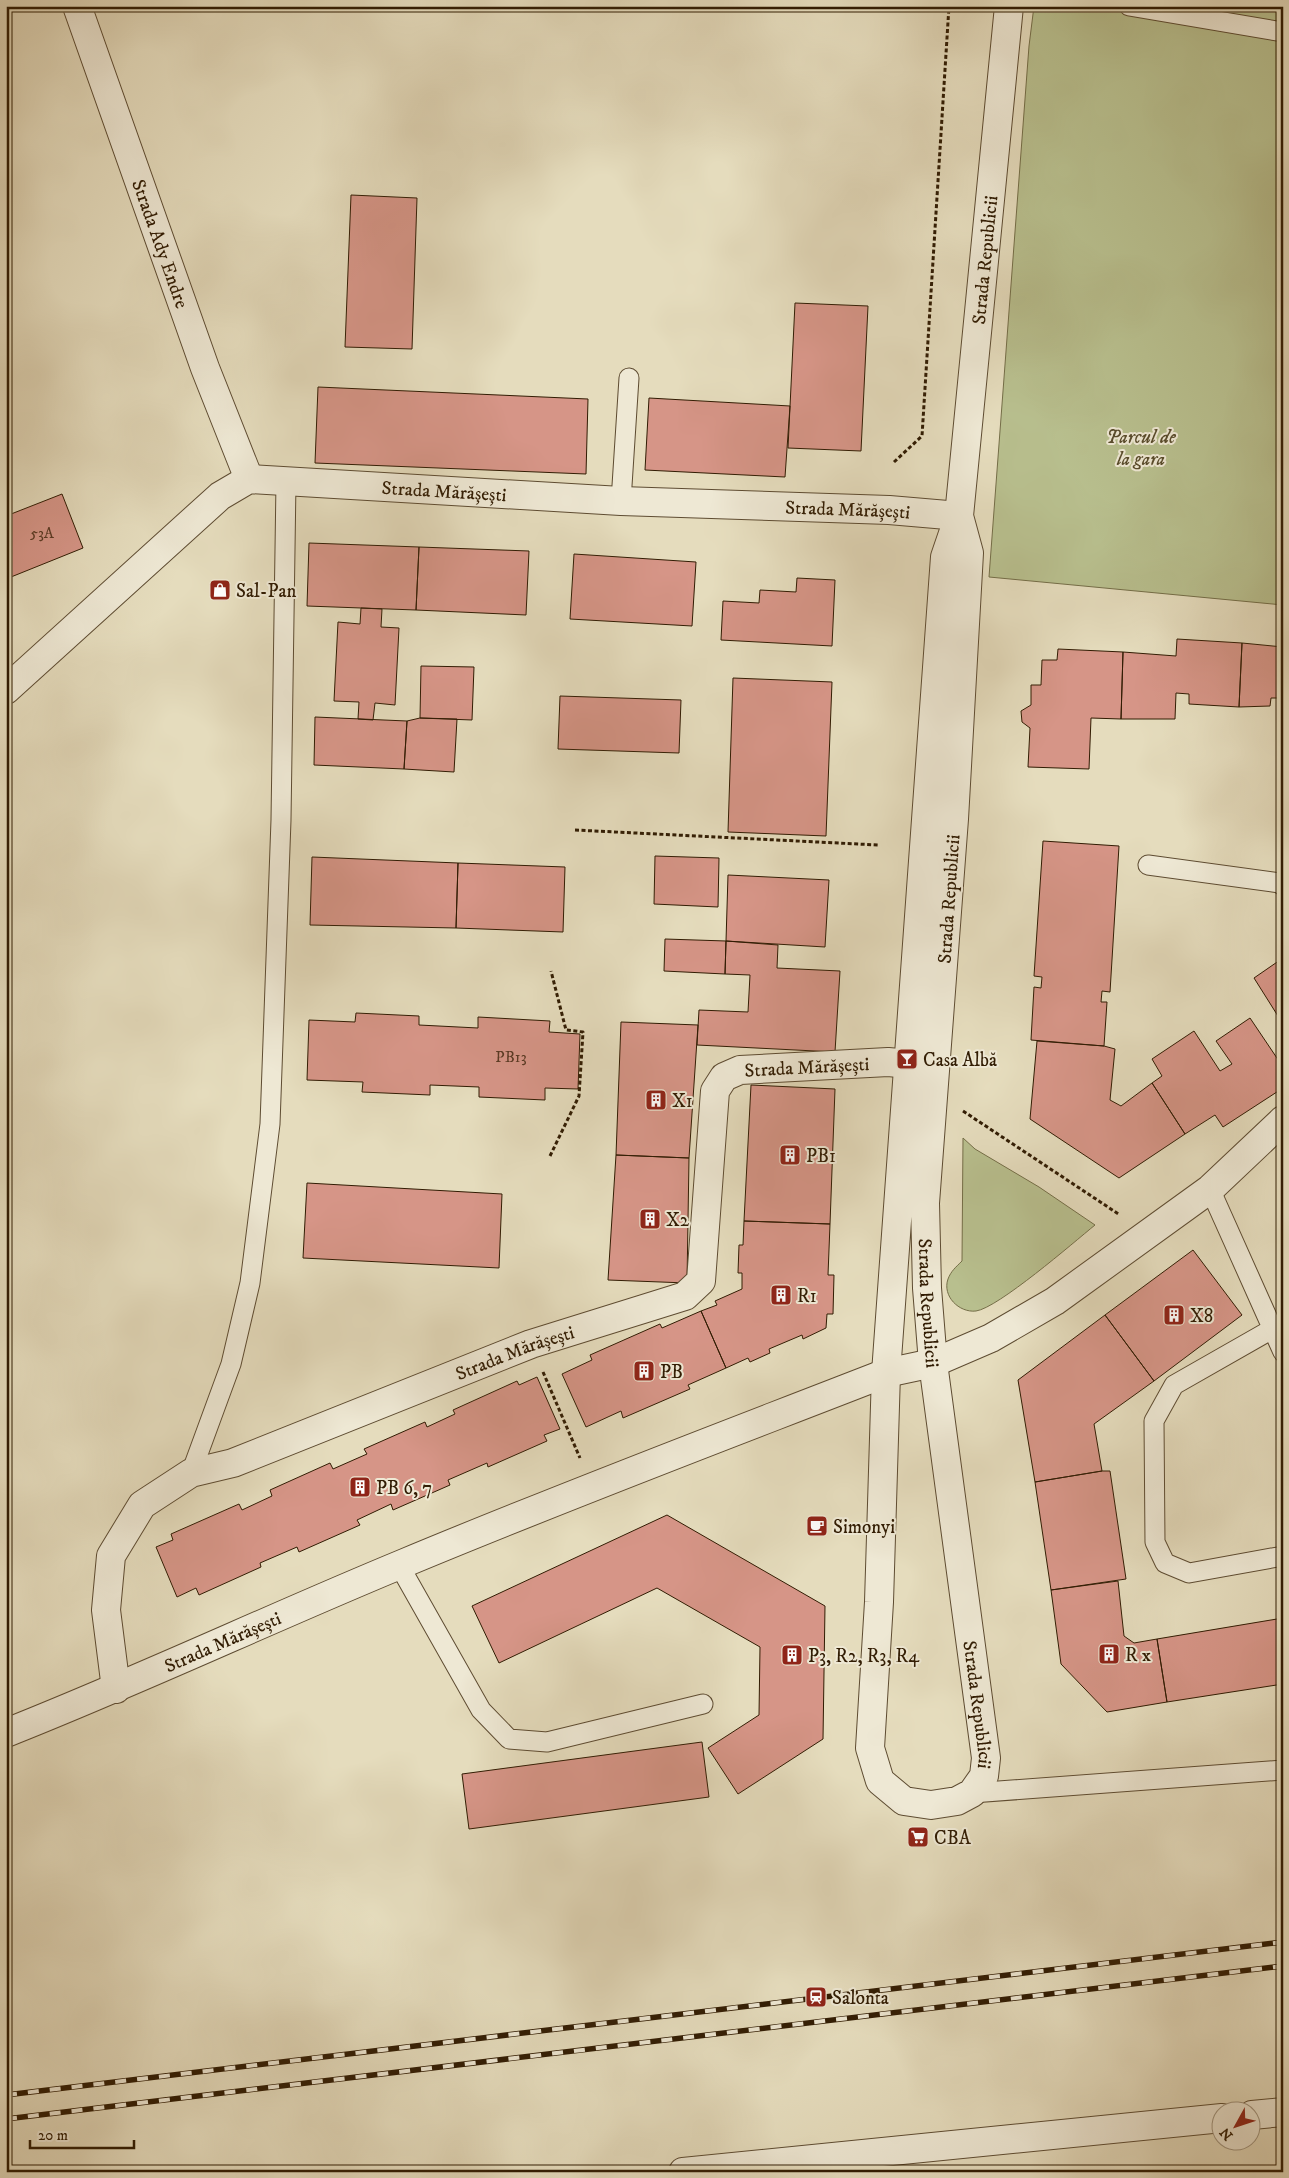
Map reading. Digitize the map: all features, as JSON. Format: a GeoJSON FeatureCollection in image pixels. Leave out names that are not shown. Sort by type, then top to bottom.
{"type":"FeatureCollection","features":[{"type":"Feature","properties":{"kind":"street","name":"Strada Ady Endre"},"geometry":{"type":"LineString","coordinates":[[77,6],[202,359],[249,479]]}},
{"type":"Feature","properties":{"kind":"street","name":"Strada Republicii"},"geometry":{"type":"LineString","coordinates":[[959,516],[969,553],[954,819],[925,1203],[927,1288],[933,1363],[986,1758],[984,1776],[972,1793],[957,1801],[931,1804],[904,1801],[880,1781],[870,1748],[879,1602],[886,1373],[910,1064],[945,557],[959,516],[1009,6]]}},
{"type":"Feature","properties":{"kind":"street","name":"Strada Mărășești"},"geometry":{"type":"LineString","coordinates":[[249,479],[622,501],[889,510],[959,516]]}},
{"type":"Feature","properties":{"kind":"street"},"geometry":{"type":"LineString","coordinates":[[6,690],[220,496],[249,479]]}},
{"type":"Feature","properties":{"kind":"street","name":"Strada Mărășești"},"geometry":{"type":"LineString","coordinates":[[116,1689],[106,1610],[111,1556],[142,1505],[190,1473],[233,1463],[531,1344],[685,1296],[701,1280],[715,1091],[724,1076],[740,1070],[888,1062],[910,1064]]}},
{"type":"Feature","properties":{"kind":"street","name":"Strada Mărășești"},"geometry":{"type":"LineString","coordinates":[[6,1733],[116,1689],[399,1565],[592,1487],[886,1373],[933,1363],[991,1338],[1054,1301],[1210,1188],[1283,1120]]}},
{"type":"Feature","properties":{"kind":"street"},"geometry":{"type":"LineString","coordinates":[[1262,2114],[1283,2112]]}},
{"type":"Feature","properties":{"kind":"street"},"geometry":{"type":"LineString","coordinates":[[683,2172],[1212,2119]]}},
{"type":"Feature","properties":{"kind":"lane"},"geometry":{"type":"LineString","coordinates":[[1129,6],[1283,32]]}},
{"type":"Feature","properties":{"kind":"lane"},"geometry":{"type":"LineString","coordinates":[[622,501],[629,378]]}},
{"type":"Feature","properties":{"kind":"lane"},"geometry":{"type":"LineString","coordinates":[[190,1473],[230,1364],[250,1283],[270,1124],[282,820],[286,482]]}},
{"type":"Feature","properties":{"kind":"lane"},"geometry":{"type":"LineString","coordinates":[[1148,865],[1280,883],[1283,886]]}},
{"type":"Feature","properties":{"kind":"lane"},"geometry":{"type":"LineString","coordinates":[[1210,1188],[1274,1328],[1283,1352]]}},
{"type":"Feature","properties":{"kind":"lane"},"geometry":{"type":"LineString","coordinates":[[1274,1328],[1174,1385],[1154,1422],[1155,1542],[1165,1563],[1189,1573],[1283,1556]]}},
{"type":"Feature","properties":{"kind":"lane"},"geometry":{"type":"LineString","coordinates":[[399,1565],[481,1710],[509,1739],[547,1742],[703,1704]]}},
{"type":"Feature","properties":{"kind":"lane"},"geometry":{"type":"LineString","coordinates":[[972,1793],[1283,1770]]}},
{"type":"Feature","properties":{"kind":"path"},"geometry":{"type":"LineString","coordinates":[[894,462],[922,436],[948,6]]}},
{"type":"Feature","properties":{"kind":"path"},"geometry":{"type":"LineString","coordinates":[[575,830],[878,844]]}},
{"type":"Feature","properties":{"kind":"path"},"geometry":{"type":"LineString","coordinates":[[550,1156],[579,1096],[583,1032],[566,1030],[551,971]]}},
{"type":"Feature","properties":{"kind":"path"},"geometry":{"type":"LineString","coordinates":[[962,1111],[1148,1233]]}},
{"type":"Feature","properties":{"kind":"path"},"geometry":{"type":"LineString","coordinates":[[531,1344],[592,1487]]}},
{"type":"Feature","properties":{"kind":"green space","name":"Parcul de la gara"},"geometry":{"type":"Polygon","coordinates":[[[1034,6],[1283,6],[1283,605],[989,577],[1029,46],[1034,6]]]}},
{"type":"Feature","properties":{"kind":"green space"},"geometry":{"type":"Polygon","coordinates":[[[963,1138],[975,1149],[1039,1187],[1095,1225],[1018,1287],[987,1307],[976,1311],[970,1311],[958,1306],[953,1302],[947,1291],[948,1279],[962,1261],[963,1138]]]}},
{"type":"Feature","properties":{"kind":"building"},"geometry":{"type":"Polygon","coordinates":[[[351,195],[417,198],[412,349],[345,347],[351,195]]]}},
{"type":"Feature","properties":{"kind":"building"},"geometry":{"type":"Polygon","coordinates":[[[795,303],[868,306],[861,451],[788,448],[795,303]]]}},
{"type":"Feature","properties":{"kind":"building"},"geometry":{"type":"Polygon","coordinates":[[[318,387],[588,399],[586,474],[315,463],[318,387]]]}},
{"type":"Feature","properties":{"kind":"building"},"geometry":{"type":"Polygon","coordinates":[[[649,398],[790,406],[785,477],[645,470],[649,398]]]}},
{"type":"Feature","properties":{"kind":"building"},"geometry":{"type":"Polygon","coordinates":[[[62,494],[83,548],[6,579],[6,516],[62,494]]]}},
{"type":"Feature","properties":{"kind":"building"},"geometry":{"type":"Polygon","coordinates":[[[309,543],[419,547],[416,610],[307,606],[309,543]]]}},
{"type":"Feature","properties":{"kind":"building"},"geometry":{"type":"Polygon","coordinates":[[[419,547],[529,551],[526,615],[416,610],[419,547]]]}},
{"type":"Feature","properties":{"kind":"building"},"geometry":{"type":"Polygon","coordinates":[[[574,554],[696,562],[692,626],[570,619],[574,554]]]}},
{"type":"Feature","properties":{"kind":"building"},"geometry":{"type":"Polygon","coordinates":[[[797,578],[835,580],[832,646],[721,640],[723,601],[759,603],[760,590],[796,592],[797,578]]]}},
{"type":"Feature","properties":{"kind":"building"},"geometry":{"type":"Polygon","coordinates":[[[361,608],[382,609],[381,627],[399,628],[395,705],[375,703],[373,720],[358,719],[359,702],[334,701],[338,622],[360,624],[361,608]]]}},
{"type":"Feature","properties":{"kind":"building"},"geometry":{"type":"Polygon","coordinates":[[[1177,639],[1242,643],[1239,707],[1189,704],[1189,694],[1176,693],[1175,719],[1121,719],[1123,652],[1176,656],[1177,639]]]}},
{"type":"Feature","properties":{"kind":"building"},"geometry":{"type":"Polygon","coordinates":[[[1242,643],[1283,647],[1283,714],[1280,710],[1280,698],[1271,698],[1270,706],[1239,707],[1242,643]]]}},
{"type":"Feature","properties":{"kind":"building"},"geometry":{"type":"Polygon","coordinates":[[[1058,649],[1123,652],[1121,719],[1091,718],[1089,769],[1028,767],[1030,728],[1022,722],[1021,711],[1031,705],[1031,685],[1041,685],[1042,660],[1057,660],[1058,649]]]}},
{"type":"Feature","properties":{"kind":"building"},"geometry":{"type":"Polygon","coordinates":[[[421,666],[474,667],[472,720],[420,718],[421,666]]]}},
{"type":"Feature","properties":{"kind":"building"},"geometry":{"type":"Polygon","coordinates":[[[733,678],[832,682],[826,836],[728,832],[733,678]]]}},
{"type":"Feature","properties":{"kind":"building"},"geometry":{"type":"Polygon","coordinates":[[[560,696],[681,700],[679,753],[558,749],[560,696]]]}},
{"type":"Feature","properties":{"kind":"building"},"geometry":{"type":"Polygon","coordinates":[[[315,717],[407,721],[404,769],[314,765],[315,717]]]}},
{"type":"Feature","properties":{"kind":"building"},"geometry":{"type":"Polygon","coordinates":[[[420,718],[457,719],[454,772],[404,769],[407,721],[420,718]]]}},
{"type":"Feature","properties":{"kind":"building"},"geometry":{"type":"Polygon","coordinates":[[[1043,841],[1119,846],[1110,992],[1102,991],[1101,1002],[1107,1002],[1104,1046],[1031,1040],[1034,987],[1041,988],[1042,977],[1034,976],[1043,841]]]}},
{"type":"Feature","properties":{"kind":"building"},"geometry":{"type":"Polygon","coordinates":[[[655,856],[719,858],[718,907],[654,904],[655,856]]]}},
{"type":"Feature","properties":{"kind":"building"},"geometry":{"type":"Polygon","coordinates":[[[312,857],[458,863],[456,928],[310,925],[312,857]]]}},
{"type":"Feature","properties":{"kind":"building"},"geometry":{"type":"Polygon","coordinates":[[[458,863],[565,867],[563,932],[456,928],[458,863]]]}},
{"type":"Feature","properties":{"kind":"building"},"geometry":{"type":"Polygon","coordinates":[[[728,875],[829,880],[825,947],[726,941],[728,875]]]}},
{"type":"Feature","properties":{"kind":"building"},"geometry":{"type":"Polygon","coordinates":[[[665,939],[726,941],[725,974],[664,971],[665,939]]]}},
{"type":"Feature","properties":{"kind":"building"},"geometry":{"type":"Polygon","coordinates":[[[726,941],[778,945],[777,968],[840,971],[835,1052],[697,1045],[699,1010],[748,1012],[750,975],[725,974],[726,941]]]}},
{"type":"Feature","properties":{"kind":"building"},"geometry":{"type":"Polygon","coordinates":[[[1283,958],[1283,1024],[1254,978],[1283,958]]]}},
{"type":"Feature","properties":{"kind":"building"},"geometry":{"type":"Polygon","coordinates":[[[356,1013],[419,1016],[419,1025],[478,1028],[478,1017],[550,1021],[549,1032],[580,1034],[578,1089],[545,1088],[545,1100],[479,1097],[479,1087],[430,1085],[430,1095],[362,1092],[363,1082],[307,1080],[309,1020],[355,1022],[356,1013]]]}},
{"type":"Feature","properties":{"kind":"building"},"geometry":{"type":"Polygon","coordinates":[[[1250,1018],[1283,1067],[1283,1088],[1223,1127],[1215,1115],[1185,1134],[1152,1083],[1162,1076],[1152,1059],[1194,1031],[1220,1071],[1232,1064],[1216,1041],[1250,1018]]]}},
{"type":"Feature","properties":{"kind":"building","name":"X1"},"geometry":{"type":"Polygon","coordinates":[[[621,1022],[698,1025],[689,1158],[616,1155],[621,1022]]]}},
{"type":"Feature","properties":{"kind":"building"},"geometry":{"type":"Polygon","coordinates":[[[1037,1041],[1104,1046],[1115,1049],[1110,1100],[1121,1106],[1152,1083],[1185,1134],[1119,1178],[1030,1119],[1037,1041]]]}},
{"type":"Feature","properties":{"kind":"building","name":"PB1"},"geometry":{"type":"Polygon","coordinates":[[[751,1085],[835,1089],[830,1224],[744,1221],[751,1085]]]}},
{"type":"Feature","properties":{"kind":"building","name":"X2"},"geometry":{"type":"Polygon","coordinates":[[[616,1155],[689,1158],[687,1283],[608,1280],[616,1155]]]}},
{"type":"Feature","properties":{"kind":"building"},"geometry":{"type":"Polygon","coordinates":[[[307,1183],[502,1194],[499,1268],[303,1258],[307,1183]]]}},
{"type":"Feature","properties":{"kind":"building","name":"R1"},"geometry":{"type":"Polygon","coordinates":[[[744,1221],[830,1224],[828,1275],[834,1275],[833,1314],[827,1314],[826,1328],[803,1339],[802,1335],[769,1349],[770,1353],[750,1362],[748,1358],[726,1368],[701,1311],[717,1305],[715,1301],[742,1289],[742,1273],[738,1273],[739,1245],[743,1245],[744,1221]]]}},
{"type":"Feature","properties":{"kind":"building","name":"X8"},"geometry":{"type":"Polygon","coordinates":[[[1193,1250],[1242,1315],[1154,1381],[1105,1315],[1193,1250]]]}},
{"type":"Feature","properties":{"kind":"building","name":"PB"},"geometry":{"type":"Polygon","coordinates":[[[701,1311],[726,1368],[688,1385],[690,1389],[623,1418],[621,1411],[586,1427],[562,1374],[592,1360],[590,1355],[660,1324],[662,1328],[701,1311]]]}},
{"type":"Feature","properties":{"kind":"building"},"geometry":{"type":"Polygon","coordinates":[[[1105,1315],[1154,1381],[1094,1424],[1102,1471],[1035,1482],[1018,1380],[1105,1315]]]}},
{"type":"Feature","properties":{"kind":"building","name":"PB 6, 7"},"geometry":{"type":"Polygon","coordinates":[[[537,1377],[560,1429],[544,1435],[547,1441],[488,1467],[487,1463],[448,1480],[450,1485],[393,1510],[391,1504],[357,1520],[360,1525],[299,1552],[297,1547],[260,1563],[261,1567],[199,1595],[196,1588],[177,1597],[156,1547],[173,1540],[171,1534],[239,1504],[242,1510],[272,1496],[270,1490],[330,1463],[333,1469],[367,1454],[364,1449],[425,1422],[427,1427],[455,1414],[453,1410],[517,1381],[519,1385],[537,1377]]]}},
{"type":"Feature","properties":{"kind":"building"},"geometry":{"type":"Polygon","coordinates":[[[1110,1471],[1126,1579],[1051,1590],[1035,1482],[1110,1471]]]}},
{"type":"Feature","properties":{"kind":"building","name":"P3, R2, R3, R4"},"geometry":{"type":"Polygon","coordinates":[[[667,1515],[825,1606],[823,1739],[738,1794],[708,1748],[759,1715],[760,1647],[657,1588],[499,1663],[472,1606],[667,1515]]]}},
{"type":"Feature","properties":{"kind":"building","name":"R x"},"geometry":{"type":"Polygon","coordinates":[[[1118,1581],[1124,1636],[1134,1643],[1157,1639],[1167,1702],[1107,1712],[1061,1664],[1051,1590],[1118,1581]]]}},
{"type":"Feature","properties":{"kind":"building"},"geometry":{"type":"Polygon","coordinates":[[[1283,1618],[1283,1684],[1167,1702],[1157,1639],[1283,1618]]]}},
{"type":"Feature","properties":{"kind":"building"},"geometry":{"type":"Polygon","coordinates":[[[702,1742],[709,1797],[469,1829],[462,1774],[702,1742]]]}},
{"type":"Feature","properties":{"kind":"railway"},"geometry":{"type":"LineString","coordinates":[[6,2095],[1283,1942]]}},
{"type":"Feature","properties":{"kind":"railway"},"geometry":{"type":"LineString","coordinates":[[6,2119],[1283,1966]]}},
{"type":"Feature","properties":{"kind":"place","name":"Sal-Pan"},"geometry":{"type":"Point","coordinates":[220,590]}},
{"type":"Feature","properties":{"kind":"place","name":"Casa Albă"},"geometry":{"type":"Point","coordinates":[907,1059]}},
{"type":"Feature","properties":{"kind":"place","name":"X1"},"geometry":{"type":"Point","coordinates":[656,1100]}},
{"type":"Feature","properties":{"kind":"place","name":"PB1"},"geometry":{"type":"Point","coordinates":[790,1155]}},
{"type":"Feature","properties":{"kind":"place","name":"X2"},"geometry":{"type":"Point","coordinates":[650,1219]}},
{"type":"Feature","properties":{"kind":"place","name":"R1"},"geometry":{"type":"Point","coordinates":[781,1295]}},
{"type":"Feature","properties":{"kind":"place","name":"X8"},"geometry":{"type":"Point","coordinates":[1174,1315]}},
{"type":"Feature","properties":{"kind":"place","name":"PB"},"geometry":{"type":"Point","coordinates":[644,1371]}},
{"type":"Feature","properties":{"kind":"place","name":"PB 6, 7"},"geometry":{"type":"Point","coordinates":[360,1487]}},
{"type":"Feature","properties":{"kind":"place","name":"Simonyi"},"geometry":{"type":"Point","coordinates":[817,1526]}},
{"type":"Feature","properties":{"kind":"place","name":"R x"},"geometry":{"type":"Point","coordinates":[1109,1654]}},
{"type":"Feature","properties":{"kind":"place","name":"P3, R2, R3, R4"},"geometry":{"type":"Point","coordinates":[792,1655]}},
{"type":"Feature","properties":{"kind":"place","name":"CBA"},"geometry":{"type":"Point","coordinates":[918,1837]}},
{"type":"Feature","properties":{"kind":"place","name":"Salonta"},"geometry":{"type":"Point","coordinates":[816,1997]}}]}
